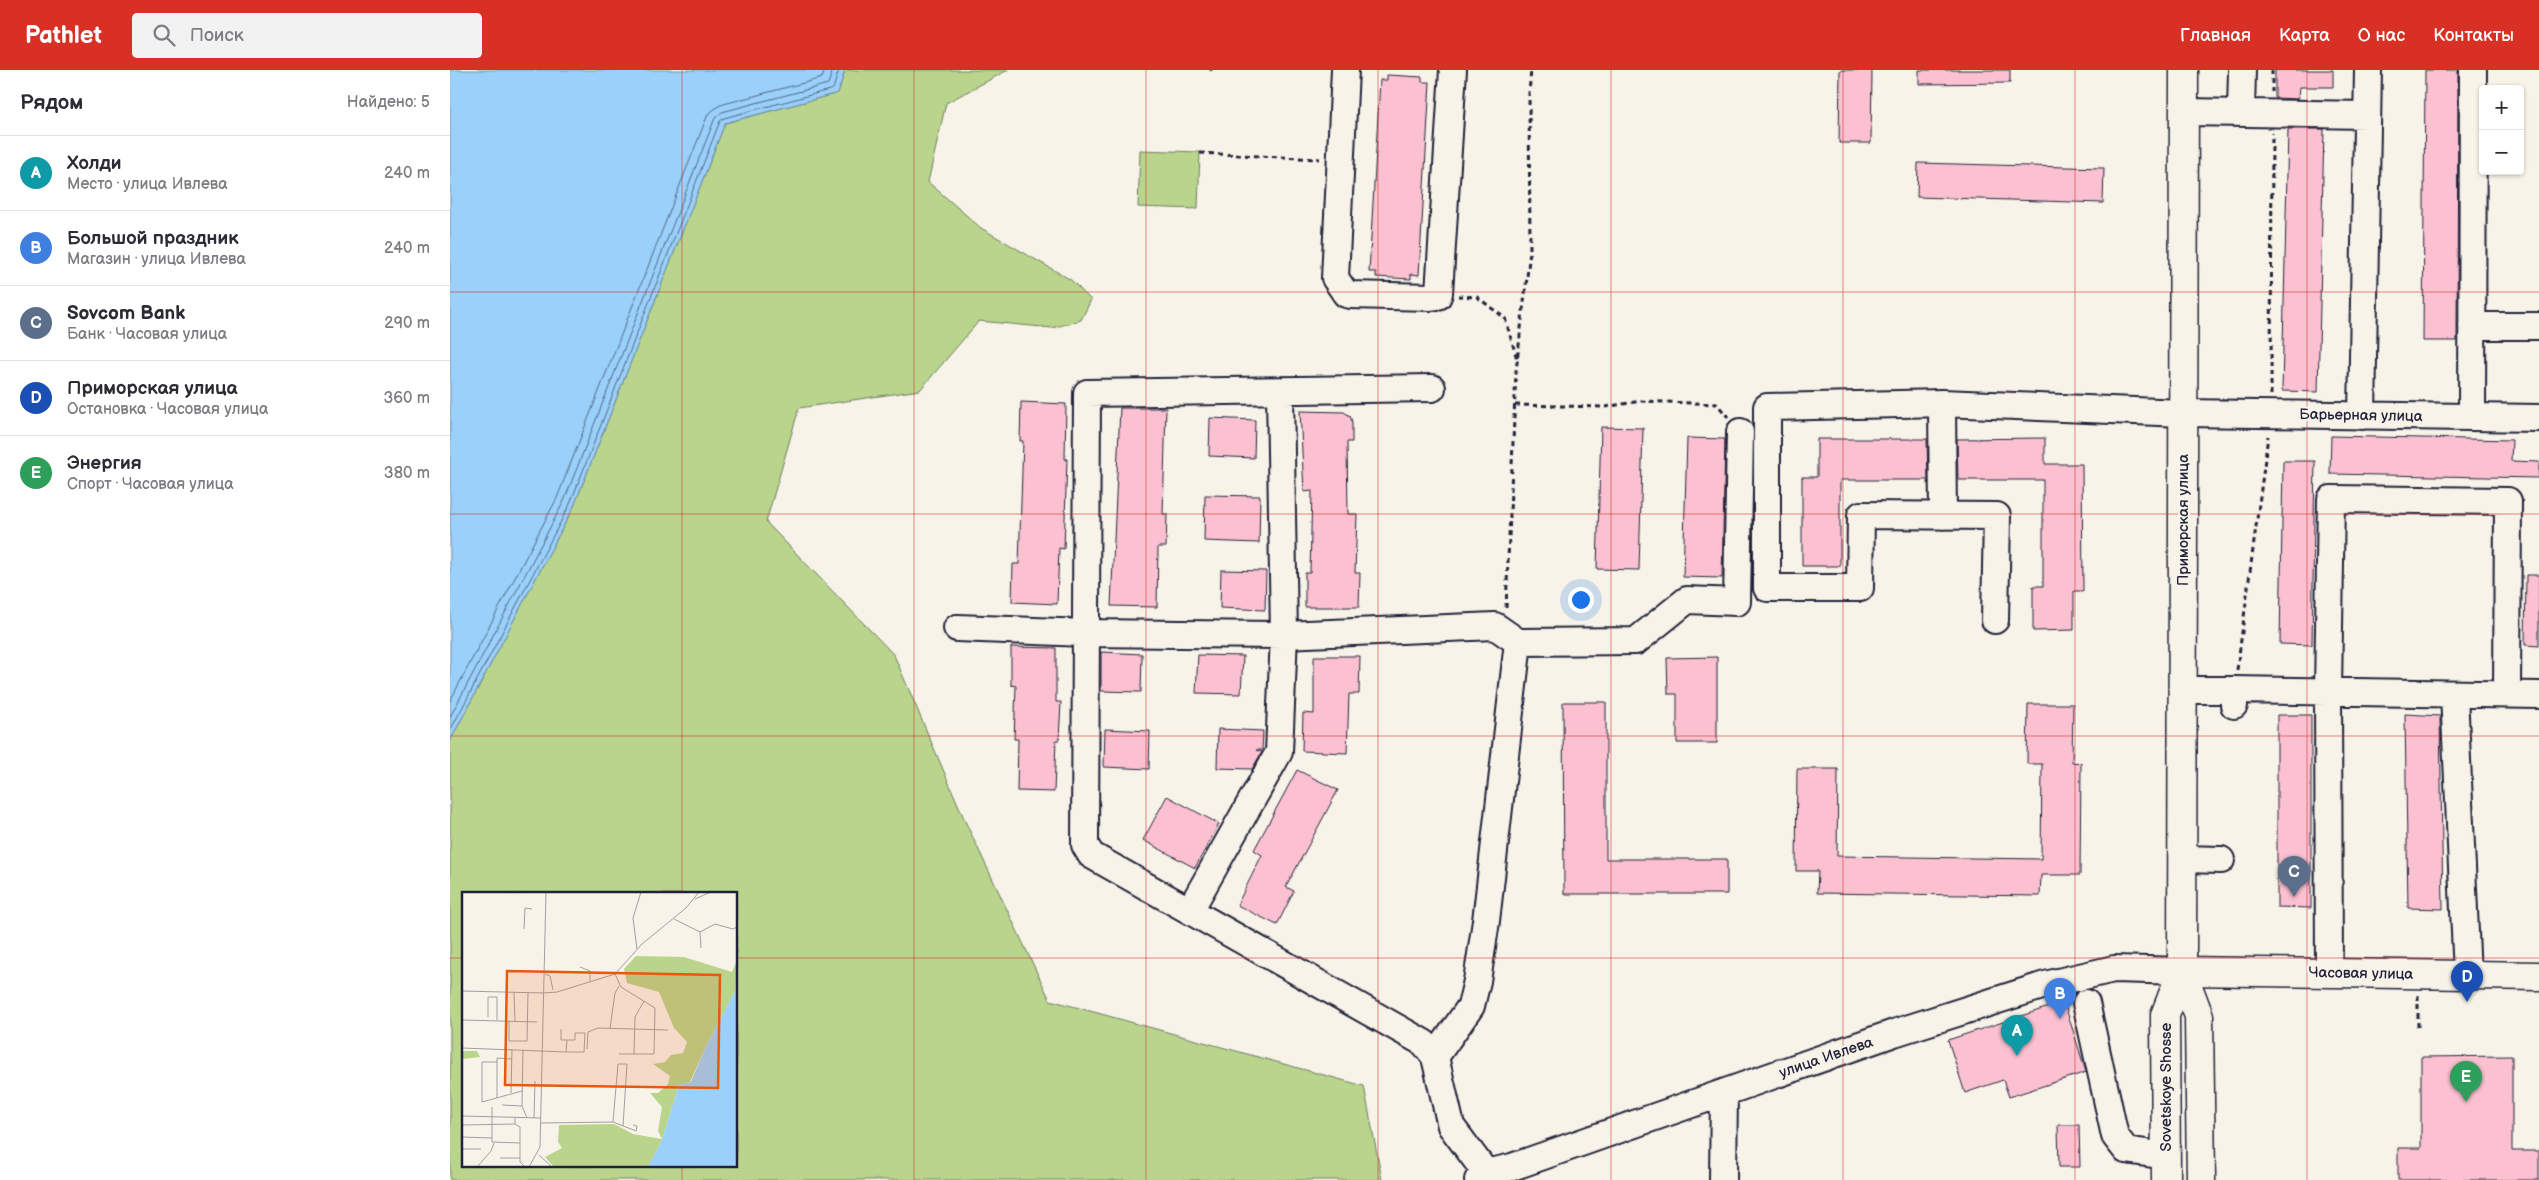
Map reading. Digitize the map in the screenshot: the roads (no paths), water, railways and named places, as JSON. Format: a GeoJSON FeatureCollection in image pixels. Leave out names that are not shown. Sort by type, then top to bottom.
{"type":"FeatureCollection","features":[{"type":"Feature","properties":{"kind":"main road","name":"Приморская улица"},"geometry":{"type":"LineString","coordinates":[[2182,971],[2184,70]]}},
{"type":"Feature","properties":{"kind":"main road","name":"Часовая улица"},"geometry":{"type":"LineString","coordinates":[[2182,971],[2539,976]]}},
{"type":"Feature","properties":{"kind":"main road","name":"Sovetskoye Shosse"},"geometry":{"type":"LineString","coordinates":[[2166,1168],[2165,1016],[2182,971]]}},
{"type":"Feature","properties":{"kind":"main road"},"geometry":{"type":"LineString","coordinates":[[2182,971],[2199,1016],[2201,1180]]}},
{"type":"Feature","properties":{"kind":"street"},"geometry":{"type":"LineString","coordinates":[[1346,70],[1335,278],[1343,290],[1350,295],[1438,296],[1452,70]]}},
{"type":"Feature","properties":{"kind":"street"},"geometry":{"type":"LineString","coordinates":[[2241,113],[2242,70]]}},
{"type":"Feature","properties":{"kind":"street"},"geometry":{"type":"LineString","coordinates":[[2362,416],[2368,70]]}},
{"type":"Feature","properties":{"kind":"street"},"geometry":{"type":"LineString","coordinates":[[2472,417],[2473,70]]}},
{"type":"Feature","properties":{"kind":"street"},"geometry":{"type":"LineString","coordinates":[[2184,112],[2366,115]]}},
{"type":"Feature","properties":{"kind":"street"},"geometry":{"type":"LineString","coordinates":[[2472,326],[2539,326]]}},
{"type":"Feature","properties":{"kind":"street"},"geometry":{"type":"LineString","coordinates":[[1432,388],[1280,392],[1087,393],[1085,845],[1091,855],[1424,1043],[1435,1057],[1451,1126],[1482,1177]]}},
{"type":"Feature","properties":{"kind":"street"},"geometry":{"type":"LineString","coordinates":[[1190,910],[1279,752],[1284,635],[1280,392]]}},
{"type":"Feature","properties":{"kind":"street"},"geometry":{"type":"LineString","coordinates":[[1942,403],[1943,516],[1997,516],[1995,620]]}},
{"type":"Feature","properties":{"kind":"street","name":"Барьерная улица"},"geometry":{"type":"LineString","coordinates":[[1943,516],[1861,515],[1860,588],[1767,588],[1766,406],[1942,403],[2183,413],[2539,418]]}},
{"type":"Feature","properties":{"kind":"street"},"geometry":{"type":"LineString","coordinates":[[957,628],[1085,633],[1284,635],[1495,626],[1512,638],[1636,641],[1687,600],[1737,602],[1740,432]]}},
{"type":"Feature","properties":{"kind":"street"},"geometry":{"type":"LineString","coordinates":[[2330,972],[2328,692],[2331,499],[2508,501],[2507,694]]}},
{"type":"Feature","properties":{"kind":"street"},"geometry":{"type":"LineString","coordinates":[[1435,1057],[1471,1006],[1477,981],[1486,921],[1512,638]]}},
{"type":"Feature","properties":{"kind":"street"},"geometry":{"type":"LineString","coordinates":[[2183,690],[2234,698],[2328,692],[2539,695]]}},
{"type":"Feature","properties":{"kind":"street"},"geometry":{"type":"LineString","coordinates":[[2454,694],[2467,975]]}},
{"type":"Feature","properties":{"kind":"street"},"geometry":{"type":"LineString","coordinates":[[2183,859],[2221,860]]}},
{"type":"Feature","properties":{"kind":"street","name":"улица Ивлева"},"geometry":{"type":"LineString","coordinates":[[1482,1177],[1894,1033],[2045,985],[2114,969],[2182,971]]}},
{"type":"Feature","properties":{"kind":"street"},"geometry":{"type":"LineString","coordinates":[[2086,1003],[2115,1136],[2126,1150],[2166,1168]]}},
{"type":"Feature","properties":{"kind":"street"},"geometry":{"type":"LineString","coordinates":[[1723,1180],[1724,1093]]}},
{"type":"Feature","properties":{"kind":"water"},"geometry":{"type":"Polygon","coordinates":[[[450,70],[845,70],[838,93],[725,123],[574,506],[450,741],[450,70]]]}},
{"type":"Feature","properties":{"kind":"place","name":"Sovcom Bank"},"geometry":{"type":"Point","coordinates":[2294,897]}},
{"type":"Feature","properties":{"kind":"place","name":"Приморская улица"},"geometry":{"type":"Point","coordinates":[2467,1002]}},
{"type":"Feature","properties":{"kind":"place","name":"Большой праздник"},"geometry":{"type":"Point","coordinates":[2060,1019]}},
{"type":"Feature","properties":{"kind":"place","name":"Холди"},"geometry":{"type":"Point","coordinates":[2017,1056]}},
{"type":"Feature","properties":{"kind":"place","name":"Энергия"},"geometry":{"type":"Point","coordinates":[2466,1102]}}]}
